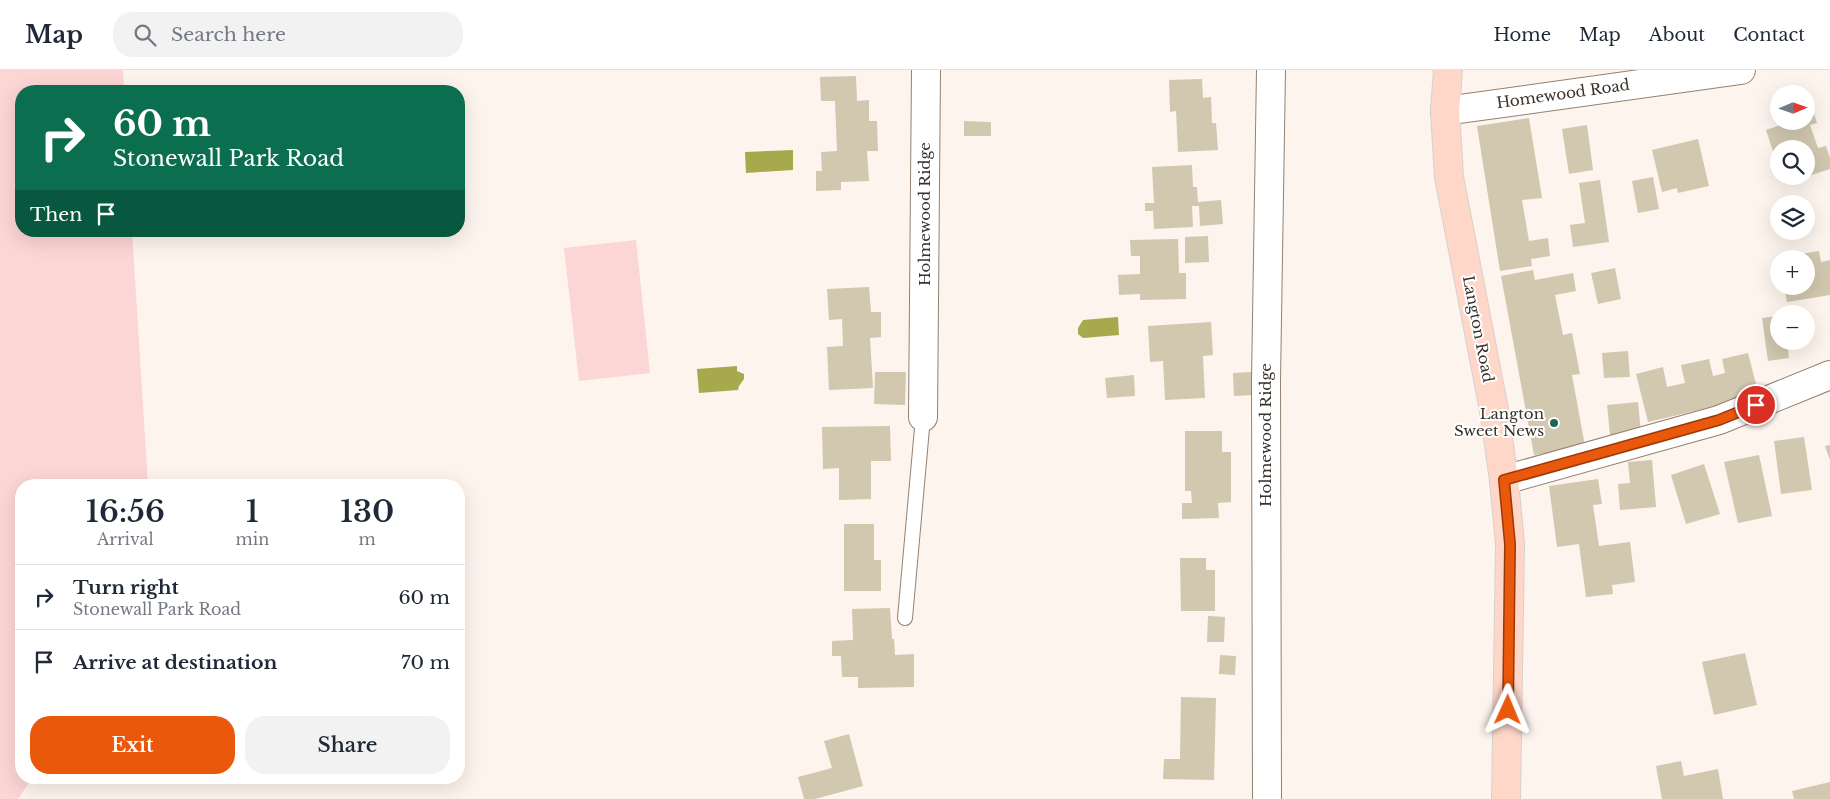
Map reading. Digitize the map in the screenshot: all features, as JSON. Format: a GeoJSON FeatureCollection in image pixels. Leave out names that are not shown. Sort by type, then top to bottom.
{"type":"FeatureCollection","features":[{"type":"Feature","properties":{"kind":"main road","name":"Langton Road"},"geometry":{"type":"LineString","coordinates":[[1448,70],[1445,111],[1449,177],[1494,410],[1504,480],[1510,544],[1506,799]]}},
{"type":"Feature","properties":{"kind":"street","name":"Holmewood Ridge"},"geometry":{"type":"LineString","coordinates":[[923,417],[926,70]]}},
{"type":"Feature","properties":{"kind":"street","name":"Holmewood Ridge"},"geometry":{"type":"LineString","coordinates":[[1267,799],[1266,381],[1271,70]]}},
{"type":"Feature","properties":{"kind":"street","name":"Homewood Road"},"geometry":{"type":"LineString","coordinates":[[1445,111],[1741,70]]}},
{"type":"Feature","properties":{"kind":"street"},"geometry":{"type":"LineString","coordinates":[[1504,480],[1719,420],[1830,374]]}},
{"type":"Feature","properties":{"kind":"lane"},"geometry":{"type":"LineString","coordinates":[[905,618],[923,417]]}},
{"type":"Feature","properties":{"kind":"shaded area"},"geometry":{"type":"Polygon","coordinates":[[[0,70],[123,70],[124,85],[15,85],[15,237],[132,237],[148,479],[15,479],[15,784],[28,784],[18,799],[0,799],[0,70]]]}},
{"type":"Feature","properties":{"kind":"shaded area"},"geometry":{"type":"Polygon","coordinates":[[[793,150],[793,170],[746,173],[745,152],[793,150]]]}},
{"type":"Feature","properties":{"kind":"shaded area"},"geometry":{"type":"Polygon","coordinates":[[[636,240],[650,373],[579,381],[564,248],[636,240]]]}},
{"type":"Feature","properties":{"kind":"shaded area"},"geometry":{"type":"Polygon","coordinates":[[[1118,317],[1119,335],[1083,338],[1078,334],[1078,328],[1083,320],[1118,317]]]}},
{"type":"Feature","properties":{"kind":"shaded area"},"geometry":{"type":"Polygon","coordinates":[[[737,366],[737,371],[744,374],[744,379],[738,390],[699,393],[697,369],[737,366]]]}},
{"type":"Feature","properties":{"kind":"building"},"geometry":{"type":"Polygon","coordinates":[[[856,76],[857,101],[869,100],[869,121],[877,121],[878,151],[867,151],[869,181],[841,182],[841,190],[816,191],[816,171],[822,171],[821,152],[837,151],[835,101],[821,101],[820,77],[856,76]]]}},
{"type":"Feature","properties":{"kind":"building"},"geometry":{"type":"Polygon","coordinates":[[[1202,79],[1203,98],[1211,97],[1212,123],[1216,123],[1218,150],[1178,152],[1176,111],[1170,112],[1169,80],[1202,79]]]}},
{"type":"Feature","properties":{"kind":"building"},"geometry":{"type":"Polygon","coordinates":[[[1529,118],[1542,198],[1522,200],[1529,241],[1548,238],[1550,256],[1531,259],[1532,266],[1500,271],[1477,126],[1529,118]]]}},
{"type":"Feature","properties":{"kind":"building"},"geometry":{"type":"Polygon","coordinates":[[[964,121],[991,122],[991,136],[964,136],[964,121]]]}},
{"type":"Feature","properties":{"kind":"building"},"geometry":{"type":"Polygon","coordinates":[[[1587,125],[1593,170],[1569,174],[1562,129],[1587,125]]]}},
{"type":"Feature","properties":{"kind":"building"},"geometry":{"type":"Polygon","coordinates":[[[1766,130],[1812,130],[1818,148],[1826,146],[1830,158],[1830,169],[1815,174],[1815,140],[1770,140],[1770,142],[1766,130]]]}},
{"type":"Feature","properties":{"kind":"building"},"geometry":{"type":"Polygon","coordinates":[[[1698,139],[1709,186],[1678,193],[1677,188],[1662,192],[1652,150],[1698,139]]]}},
{"type":"Feature","properties":{"kind":"building"},"geometry":{"type":"Polygon","coordinates":[[[1192,165],[1193,187],[1197,187],[1198,202],[1221,200],[1223,224],[1200,226],[1199,206],[1192,206],[1193,227],[1154,229],[1153,211],[1145,211],[1145,203],[1154,203],[1152,167],[1192,165]]]}},
{"type":"Feature","properties":{"kind":"building"},"geometry":{"type":"Polygon","coordinates":[[[1653,177],[1659,209],[1638,213],[1632,181],[1653,177]]]}},
{"type":"Feature","properties":{"kind":"building"},"geometry":{"type":"Polygon","coordinates":[[[1600,180],[1609,242],[1573,247],[1570,225],[1585,223],[1579,183],[1600,180]]]}},
{"type":"Feature","properties":{"kind":"building"},"geometry":{"type":"Polygon","coordinates":[[[1208,236],[1209,262],[1185,263],[1185,237],[1208,236]]]}},
{"type":"Feature","properties":{"kind":"building"},"geometry":{"type":"Polygon","coordinates":[[[1178,239],[1179,273],[1186,273],[1186,299],[1140,300],[1140,294],[1119,295],[1118,275],[1140,274],[1140,256],[1131,256],[1130,240],[1178,239]]]}},
{"type":"Feature","properties":{"kind":"building"},"geometry":{"type":"Polygon","coordinates":[[[1819,251],[1821,262],[1830,260],[1830,295],[1787,302],[1786,295],[1815,295],[1815,252],[1819,251]]]}},
{"type":"Feature","properties":{"kind":"building"},"geometry":{"type":"Polygon","coordinates":[[[1615,268],[1621,299],[1598,304],[1591,273],[1615,268]]]}},
{"type":"Feature","properties":{"kind":"building"},"geometry":{"type":"Polygon","coordinates":[[[1533,270],[1535,280],[1573,273],[1576,291],[1555,295],[1563,335],[1572,333],[1580,374],[1572,375],[1585,446],[1534,455],[1501,276],[1533,270]]]}},
{"type":"Feature","properties":{"kind":"building"},"geometry":{"type":"Polygon","coordinates":[[[869,287],[871,312],[881,312],[881,337],[870,338],[873,388],[829,390],[827,347],[843,346],[842,319],[829,320],[827,289],[869,287]]]}},
{"type":"Feature","properties":{"kind":"building"},"geometry":{"type":"Polygon","coordinates":[[[1770,317],[1770,350],[1788,350],[1789,358],[1768,361],[1762,318],[1770,317]]]}},
{"type":"Feature","properties":{"kind":"building"},"geometry":{"type":"Polygon","coordinates":[[[1211,322],[1213,355],[1203,356],[1205,398],[1165,400],[1163,361],[1150,362],[1148,326],[1211,322]]]}},
{"type":"Feature","properties":{"kind":"building"},"geometry":{"type":"Polygon","coordinates":[[[1628,351],[1630,377],[1604,378],[1602,353],[1628,351]]]}},
{"type":"Feature","properties":{"kind":"building"},"geometry":{"type":"Polygon","coordinates":[[[1748,353],[1759,396],[1648,422],[1636,374],[1663,367],[1667,387],[1685,383],[1681,365],[1709,359],[1713,376],[1725,373],[1722,359],[1748,353]]]}},
{"type":"Feature","properties":{"kind":"building"},"geometry":{"type":"Polygon","coordinates":[[[875,372],[906,372],[905,405],[874,404],[875,372]]]}},
{"type":"Feature","properties":{"kind":"building"},"geometry":{"type":"Polygon","coordinates":[[[1253,372],[1254,395],[1234,396],[1233,373],[1253,372]]]}},
{"type":"Feature","properties":{"kind":"building"},"geometry":{"type":"Polygon","coordinates":[[[1134,375],[1135,396],[1107,398],[1105,378],[1134,375]]]}},
{"type":"Feature","properties":{"kind":"building"},"geometry":{"type":"Polygon","coordinates":[[[1638,402],[1641,432],[1610,435],[1607,405],[1638,402]]]}},
{"type":"Feature","properties":{"kind":"building"},"geometry":{"type":"Polygon","coordinates":[[[890,426],[891,461],[871,461],[871,499],[839,500],[839,468],[823,469],[822,427],[890,426]]]}},
{"type":"Feature","properties":{"kind":"building"},"geometry":{"type":"Polygon","coordinates":[[[1185,431],[1222,431],[1222,452],[1231,452],[1231,502],[1218,503],[1219,518],[1182,519],[1182,503],[1192,503],[1191,491],[1185,491],[1185,431]]]}},
{"type":"Feature","properties":{"kind":"building"},"geometry":{"type":"Polygon","coordinates":[[[1804,437],[1812,490],[1781,494],[1774,441],[1804,437]]]}},
{"type":"Feature","properties":{"kind":"building"},"geometry":{"type":"Polygon","coordinates":[[[1830,445],[1830,460],[1825,446],[1830,445]]]}},
{"type":"Feature","properties":{"kind":"building"},"geometry":{"type":"Polygon","coordinates":[[[1759,455],[1772,516],[1738,523],[1724,462],[1759,455]]]}},
{"type":"Feature","properties":{"kind":"building"},"geometry":{"type":"Polygon","coordinates":[[[1652,460],[1656,507],[1620,510],[1618,484],[1630,483],[1628,462],[1652,460]]]}},
{"type":"Feature","properties":{"kind":"building"},"geometry":{"type":"Polygon","coordinates":[[[1704,464],[1720,514],[1686,524],[1671,475],[1704,464]]]}},
{"type":"Feature","properties":{"kind":"building"},"geometry":{"type":"Polygon","coordinates":[[[1598,479],[1602,504],[1593,505],[1599,546],[1630,542],[1635,582],[1612,585],[1613,594],[1586,597],[1579,544],[1557,547],[1549,486],[1598,479]]]}},
{"type":"Feature","properties":{"kind":"building"},"geometry":{"type":"Polygon","coordinates":[[[844,524],[874,524],[874,560],[881,560],[881,591],[844,591],[844,524]]]}},
{"type":"Feature","properties":{"kind":"building"},"geometry":{"type":"Polygon","coordinates":[[[1180,558],[1206,558],[1206,570],[1215,570],[1215,611],[1181,611],[1180,558]]]}},
{"type":"Feature","properties":{"kind":"building"},"geometry":{"type":"Polygon","coordinates":[[[890,608],[895,655],[914,654],[914,687],[858,688],[858,677],[842,677],[841,656],[832,656],[832,641],[853,640],[852,609],[890,608]]]}},
{"type":"Feature","properties":{"kind":"building"},"geometry":{"type":"Polygon","coordinates":[[[1208,616],[1225,617],[1224,642],[1207,642],[1208,616]]]}},
{"type":"Feature","properties":{"kind":"building"},"geometry":{"type":"Polygon","coordinates":[[[1745,653],[1757,705],[1714,715],[1702,662],[1745,653]]]}},
{"type":"Feature","properties":{"kind":"building"},"geometry":{"type":"Polygon","coordinates":[[[1220,655],[1236,656],[1235,675],[1219,674],[1220,655]]]}},
{"type":"Feature","properties":{"kind":"building"},"geometry":{"type":"Polygon","coordinates":[[[1181,697],[1216,698],[1214,780],[1163,779],[1164,759],[1180,759],[1181,697]]]}},
{"type":"Feature","properties":{"kind":"building"},"geometry":{"type":"Polygon","coordinates":[[[849,734],[863,786],[815,799],[804,799],[798,777],[832,768],[824,741],[849,734]]]}},
{"type":"Feature","properties":{"kind":"building"},"geometry":{"type":"Polygon","coordinates":[[[1681,761],[1684,776],[1718,769],[1723,799],[1662,799],[1656,766],[1681,761]]]}},
{"type":"Feature","properties":{"kind":"building"},"geometry":{"type":"Polygon","coordinates":[[[1830,782],[1830,799],[1794,799],[1792,791],[1830,782]]]}},
{"type":"Feature","properties":{"kind":"place","name":"Langton Sweet News"},"geometry":{"type":"Point","coordinates":[1554,423]}},
{"type":"Feature","properties":{"kind":"route"},"geometry":{"type":"LineString","coordinates":[[1508,710],[1510,544],[1504,480],[1719,420],[1756,405]]}}]}
